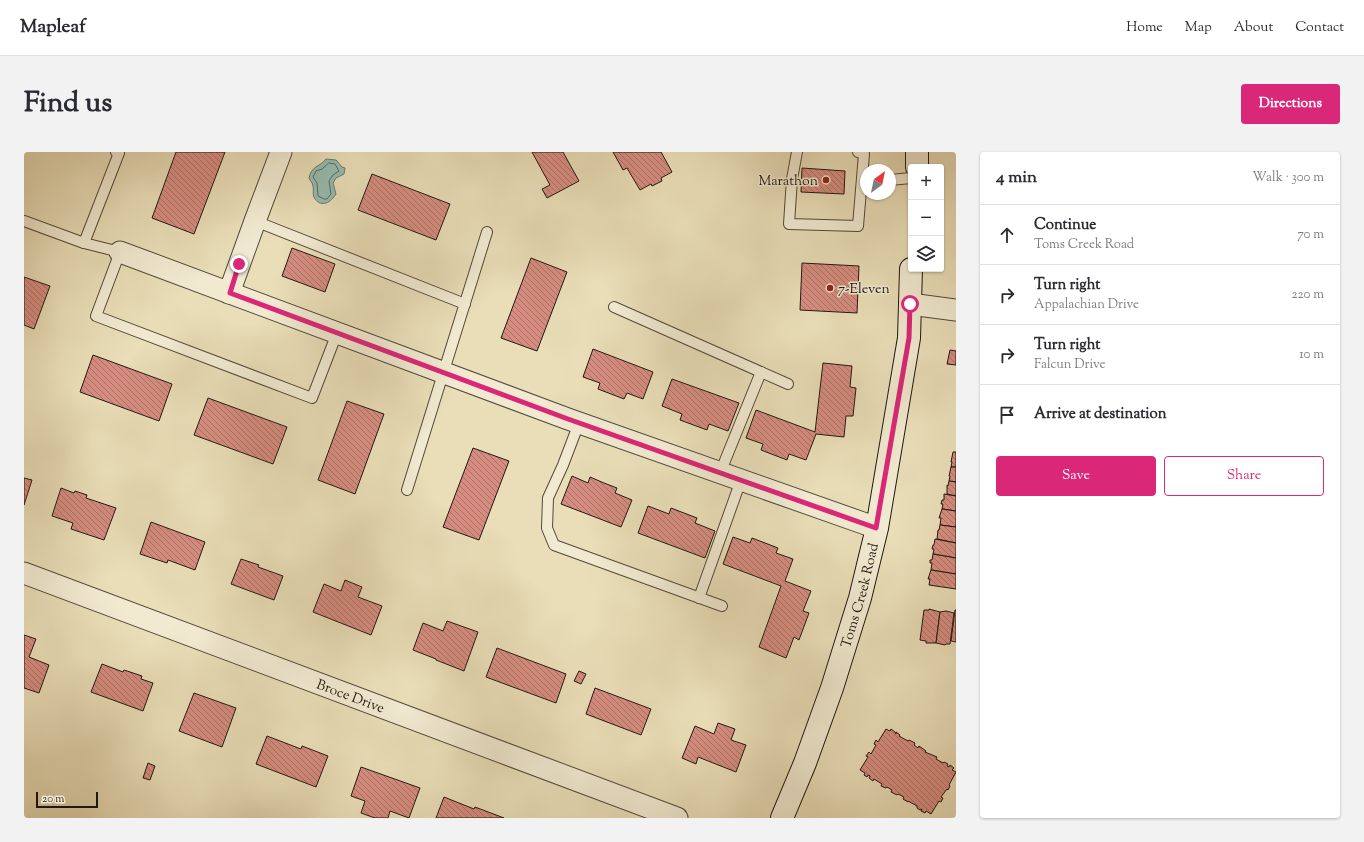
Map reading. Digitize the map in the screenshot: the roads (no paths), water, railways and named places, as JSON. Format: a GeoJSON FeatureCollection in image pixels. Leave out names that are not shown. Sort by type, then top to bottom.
{"type":"FeatureCollection","features":[{"type":"Feature","properties":{"kind":"main road"},"geometry":{"type":"LineString","coordinates":[[917,164],[918,152]]}},
{"type":"Feature","properties":{"kind":"main road","name":"Toms Creek Road"},"geometry":{"type":"LineString","coordinates":[[782,818],[805,764],[835,681],[860,598],[876,528],[909,338],[911,272]]}},
{"type":"Feature","properties":{"kind":"street"},"geometry":{"type":"LineString","coordinates":[[230,293],[255,220],[281,152]]}},
{"type":"Feature","properties":{"kind":"street"},"geometry":{"type":"LineString","coordinates":[[120,252],[578,423],[876,528]]}},
{"type":"Feature","properties":{"kind":"street"},"geometry":{"type":"LineString","coordinates":[[910,304],[956,310]]}},
{"type":"Feature","properties":{"kind":"street","name":"Broce Drive"},"geometry":{"type":"LineString","coordinates":[[24,573],[677,818]]}},
{"type":"Feature","properties":{"kind":"lane"},"geometry":{"type":"LineString","coordinates":[[84,243],[120,153],[116,152]]}},
{"type":"Feature","properties":{"kind":"lane"},"geometry":{"type":"LineString","coordinates":[[797,152],[792,179],[790,224],[858,226],[861,200]]}},
{"type":"Feature","properties":{"kind":"lane"},"geometry":{"type":"LineString","coordinates":[[858,152],[864,154],[864,164]]}},
{"type":"Feature","properties":{"kind":"lane"},"geometry":{"type":"LineString","coordinates":[[896,179],[908,178]]}},
{"type":"Feature","properties":{"kind":"lane"},"geometry":{"type":"LineString","coordinates":[[255,220],[465,304]]}},
{"type":"Feature","properties":{"kind":"lane"},"geometry":{"type":"LineString","coordinates":[[24,221],[84,243],[120,252],[96,316],[312,398],[337,333]]}},
{"type":"Feature","properties":{"kind":"lane"},"geometry":{"type":"LineString","coordinates":[[407,490],[487,232]]}},
{"type":"Feature","properties":{"kind":"lane"},"geometry":{"type":"LineString","coordinates":[[614,307],[788,384]]}},
{"type":"Feature","properties":{"kind":"lane"},"geometry":{"type":"LineString","coordinates":[[720,473],[761,372]]}},
{"type":"Feature","properties":{"kind":"lane"},"geometry":{"type":"LineString","coordinates":[[578,423],[563,465],[548,498],[547,528],[554,545],[722,606]]}},
{"type":"Feature","properties":{"kind":"lane"},"geometry":{"type":"LineString","coordinates":[[699,598],[741,480]]}},
{"type":"Feature","properties":{"kind":"water"},"geometry":{"type":"Polygon","coordinates":[[[326,159],[336,160],[342,167],[345,168],[344,174],[336,178],[333,183],[336,194],[326,203],[321,203],[314,197],[313,185],[309,178],[312,171],[326,159]]]}},
{"type":"Feature","properties":{"kind":"place","name":"Marathon"},"geometry":{"type":"Point","coordinates":[826,180]}},
{"type":"Feature","properties":{"kind":"place","name":"7-Eleven"},"geometry":{"type":"Point","coordinates":[830,288]}}]}
